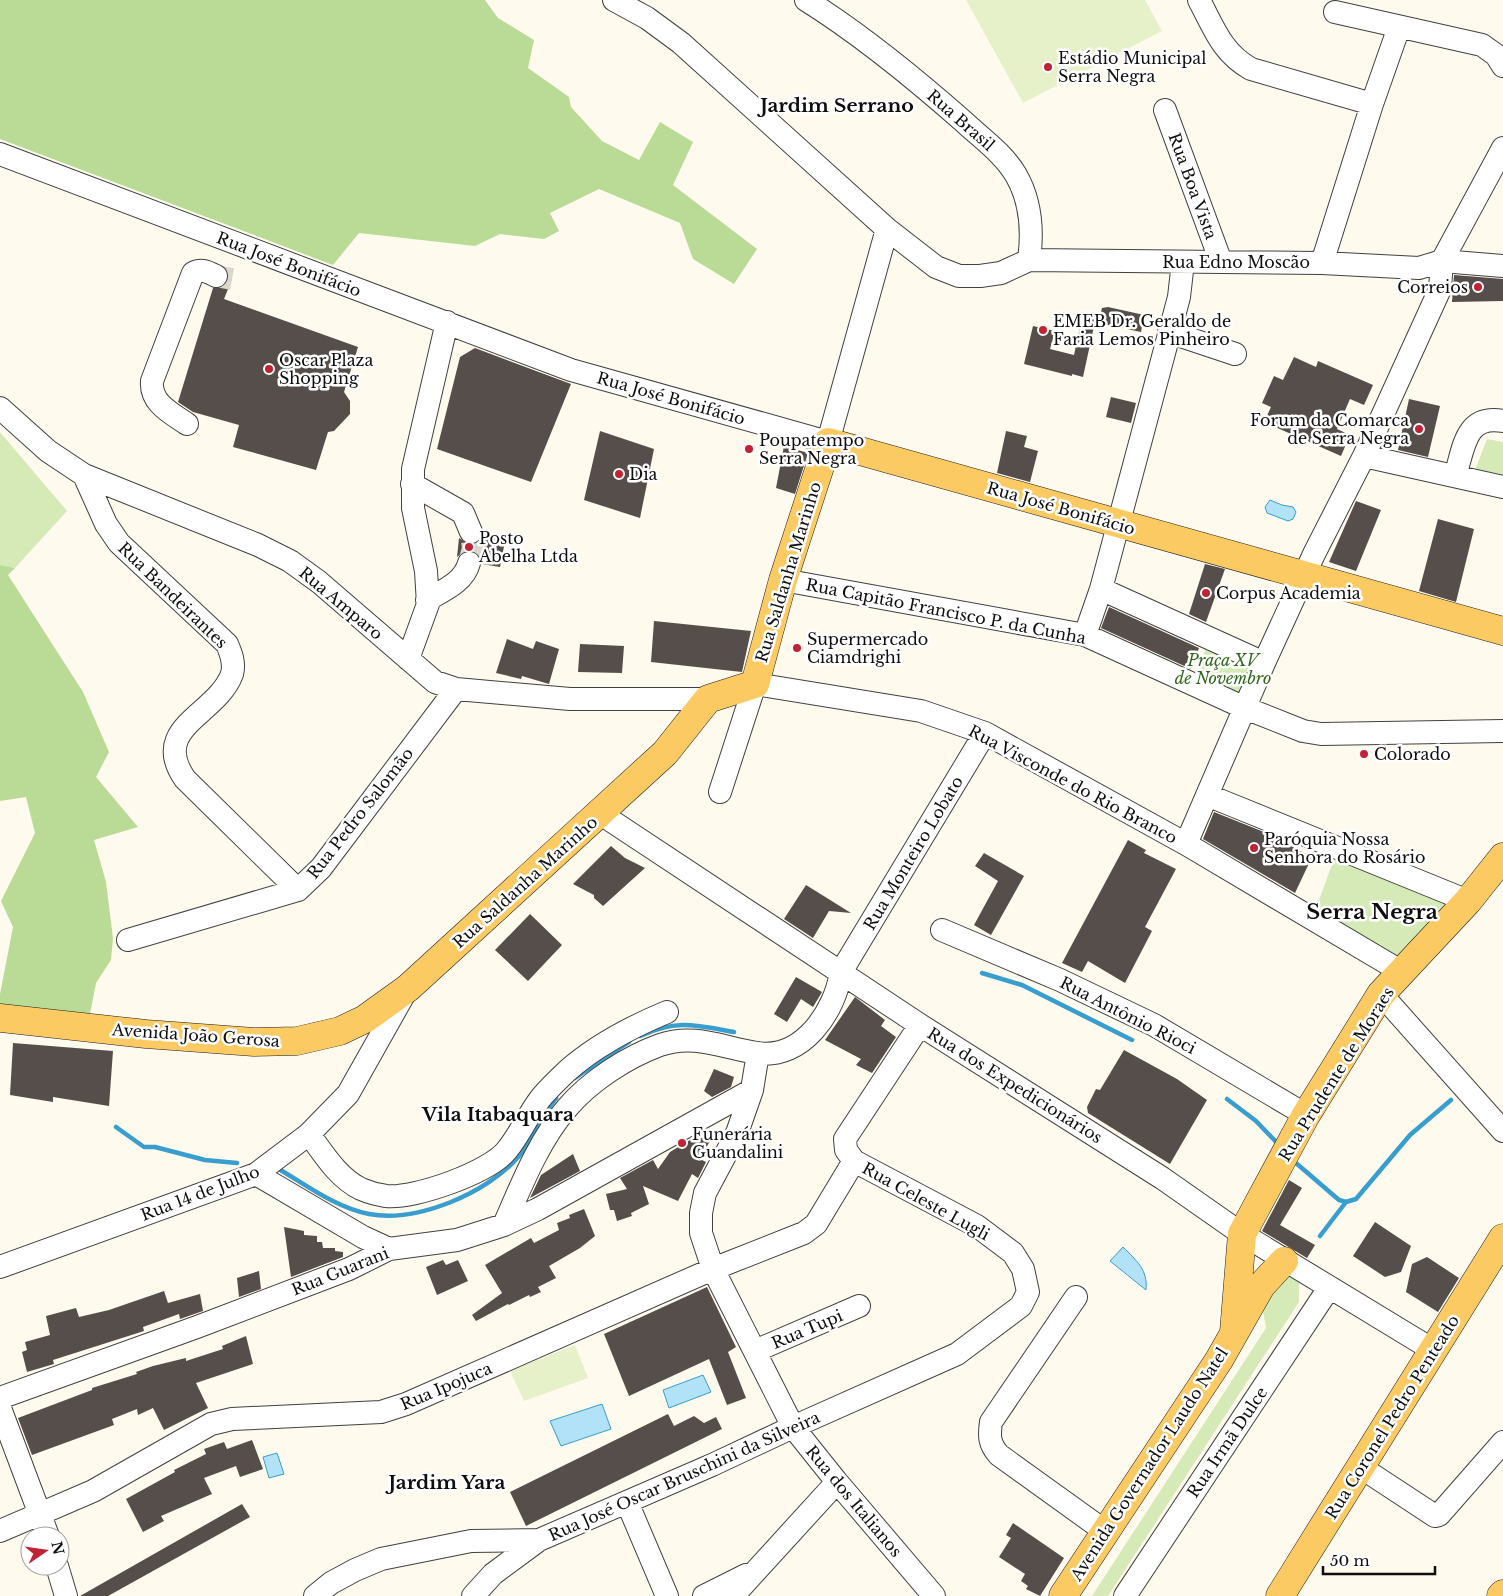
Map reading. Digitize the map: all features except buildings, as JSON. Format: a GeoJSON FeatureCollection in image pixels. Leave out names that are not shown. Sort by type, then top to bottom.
{"type":"FeatureCollection","features":[{"type":"Feature","properties":{"kind":"main road","name":"Rua José Bonifácio"},"geometry":{"type":"LineString","coordinates":[[828,442],[1503,632]]}},
{"type":"Feature","properties":{"kind":"main road","name":"Rua Saldanha Marinho"},"geometry":{"type":"LineString","coordinates":[[408,988],[665,753],[708,699],[754,684],[783,580],[828,442]]}},
{"type":"Feature","properties":{"kind":"main road","name":"Rua Prudente de Moraes"},"geometry":{"type":"LineString","coordinates":[[1242,1234],[1306,1115],[1381,994],[1468,902],[1503,857]]}},
{"type":"Feature","properties":{"kind":"main road","name":"Avenida João Gerosa"},"geometry":{"type":"LineString","coordinates":[[0,1018],[186,1037],[254,1042],[297,1041],[340,1031],[364,1019],[408,988]]}},
{"type":"Feature","properties":{"kind":"main road","name":"Avenida Governador Laudo Natel"},"geometry":{"type":"LineString","coordinates":[[1234,1332],[1242,1234]]}},
{"type":"Feature","properties":{"kind":"main road","name":"Rua Coronel Pedro Penteado"},"geometry":{"type":"LineString","coordinates":[[1280,1596],[1362,1468],[1503,1238]]}},
{"type":"Feature","properties":{"kind":"main road","name":"Avenida Governador Laudo Natel"},"geometry":{"type":"LineString","coordinates":[[1063,1596],[1219,1360],[1261,1286],[1284,1261]]}},
{"type":"Feature","properties":{"kind":"street"},"geometry":{"type":"LineString","coordinates":[[614,0],[647,18],[681,43],[887,229],[936,267],[959,276],[1001,274],[1029,260]]}},
{"type":"Feature","properties":{"kind":"street","name":"Rua Brasil"},"geometry":{"type":"LineString","coordinates":[[806,0],[842,23],[916,79],[1002,156],[1017,176],[1028,204],[1032,237],[1029,260]]}},
{"type":"Feature","properties":{"kind":"street"},"geometry":{"type":"LineString","coordinates":[[1199,0],[1225,49],[1236,61],[1251,69],[1372,104]]}},
{"type":"Feature","properties":{"kind":"street"},"geometry":{"type":"LineString","coordinates":[[1335,12],[1399,28],[1482,45],[1496,55],[1503,66]]}},
{"type":"Feature","properties":{"kind":"street"},"geometry":{"type":"LineString","coordinates":[[1322,263],[1372,104],[1399,28]]}},
{"type":"Feature","properties":{"kind":"street","name":"Rua Boa Vista"},"geometry":{"type":"LineString","coordinates":[[1165,110],[1221,262]]}},
{"type":"Feature","properties":{"kind":"street"},"geometry":{"type":"LineString","coordinates":[[1186,844],[1304,575],[1351,478],[1364,456],[1440,290],[1442,261],[1503,148]]}},
{"type":"Feature","properties":{"kind":"street","name":"Rua José Bonifácio"},"geometry":{"type":"LineString","coordinates":[[0,154],[336,283],[447,322],[571,370],[828,442]]}},
{"type":"Feature","properties":{"kind":"street","name":"Rua Saldanha Marinho"},"geometry":{"type":"LineString","coordinates":[[828,442],[887,229]]}},
{"type":"Feature","properties":{"kind":"street","name":"Rua Edno Moscão"},"geometry":{"type":"LineString","coordinates":[[1029,260],[1322,263],[1419,268],[1442,261]]}},
{"type":"Feature","properties":{"kind":"street"},"geometry":{"type":"LineString","coordinates":[[1442,261],[1503,266]]}},
{"type":"Feature","properties":{"kind":"street"},"geometry":{"type":"LineString","coordinates":[[1085,635],[1101,589],[1179,297],[1183,262]]}},
{"type":"Feature","properties":{"kind":"street"},"geometry":{"type":"LineString","coordinates":[[187,424],[160,405],[154,396],[152,381],[193,273],[198,270],[216,276]]}},
{"type":"Feature","properties":{"kind":"street"},"geometry":{"type":"LineString","coordinates":[[408,659],[420,629],[427,600],[426,571],[412,508],[413,469],[447,322]]}},
{"type":"Feature","properties":{"kind":"street"},"geometry":{"type":"LineString","coordinates":[[1169,332],[1235,354]]}},
{"type":"Feature","properties":{"kind":"street","name":"Rua Amparo"},"geometry":{"type":"LineString","coordinates":[[0,408],[48,451],[84,476],[258,545],[290,561],[319,582],[435,682],[456,689],[570,699],[708,699]]}},
{"type":"Feature","properties":{"kind":"street"},"geometry":{"type":"LineString","coordinates":[[1455,476],[1468,434],[1475,425],[1491,420],[1503,421]]}},
{"type":"Feature","properties":{"kind":"street"},"geometry":{"type":"LineString","coordinates":[[1364,456],[1503,487]]}},
{"type":"Feature","properties":{"kind":"street","name":"Rua Bandeirantes"},"geometry":{"type":"LineString","coordinates":[[84,476],[106,524],[119,543],[228,644],[233,659],[232,673],[224,688],[178,735],[173,750],[177,766],[185,779],[298,890]]}},
{"type":"Feature","properties":{"kind":"street"},"geometry":{"type":"LineString","coordinates":[[412,484],[463,513],[471,532]]}},
{"type":"Feature","properties":{"kind":"street"},"geometry":{"type":"LineString","coordinates":[[427,600],[461,579],[470,563]]}},
{"type":"Feature","properties":{"kind":"street","name":"Rua Capitão Francisco P. da Cunha"},"geometry":{"type":"LineString","coordinates":[[783,580],[1085,635],[1245,708],[1303,731],[1321,734],[1503,731]]}},
{"type":"Feature","properties":{"kind":"street"},"geometry":{"type":"LineString","coordinates":[[1101,589],[1264,663]]}},
{"type":"Feature","properties":{"kind":"street","name":"Rua Saldanha Marinho"},"geometry":{"type":"LineString","coordinates":[[720,792],[754,684]]}},
{"type":"Feature","properties":{"kind":"street","name":"Rua Visconde do Rio Branco"},"geometry":{"type":"LineString","coordinates":[[754,684],[921,711],[985,733],[1186,844],[1402,972]]}},
{"type":"Feature","properties":{"kind":"street","name":"Rua Pedro Salomão"},"geometry":{"type":"LineString","coordinates":[[128,940],[298,890],[321,868],[456,689]]}},
{"type":"Feature","properties":{"kind":"street","name":"Rua Monteiro Lobato"},"geometry":{"type":"LineString","coordinates":[[758,1053],[776,1052],[808,1038],[817,1028],[837,993],[840,972],[985,733]]}},
{"type":"Feature","properties":{"kind":"street"},"geometry":{"type":"LineString","coordinates":[[1207,795],[1468,902]]}},
{"type":"Feature","properties":{"kind":"street","name":"Rua dos Expedicionários"},"geometry":{"type":"LineString","coordinates":[[600,814],[920,1025],[1162,1178],[1284,1261],[1434,1350]]}},
{"type":"Feature","properties":{"kind":"street","name":"Rua Antônio Rioci"},"geometry":{"type":"LineString","coordinates":[[942,930],[1060,980],[1154,1025],[1306,1115]]}},
{"type":"Feature","properties":{"kind":"street","name":"Rua 14 de Julho"},"geometry":{"type":"LineString","coordinates":[[0,1267],[256,1174],[309,1134],[348,1094],[408,988]]}},
{"type":"Feature","properties":{"kind":"street"},"geometry":{"type":"LineString","coordinates":[[1381,994],[1503,1131]]}},
{"type":"Feature","properties":{"kind":"street"},"geometry":{"type":"LineString","coordinates":[[504,1225],[547,1137],[566,1108],[589,1086],[613,1053],[642,1022],[668,1012]]}},
{"type":"Feature","properties":{"kind":"street"},"geometry":{"type":"LineString","coordinates":[[854,1161],[846,1150],[846,1138],[920,1025]]}},
{"type":"Feature","properties":{"kind":"street"},"geometry":{"type":"LineString","coordinates":[[309,1134],[338,1172],[360,1188],[387,1196],[412,1193],[471,1176],[494,1164],[507,1150],[541,1098],[567,1071],[613,1053],[686,1040],[708,1040],[758,1053]]}},
{"type":"Feature","properties":{"kind":"street","name":"Rua dos Italianos"},"geometry":{"type":"LineString","coordinates":[[758,1053],[752,1090],[737,1134],[705,1193],[701,1213],[701,1233],[713,1269],[793,1426],[837,1482],[934,1596]]}},
{"type":"Feature","properties":{"kind":"street","name":"Rua Guarani"},"geometry":{"type":"LineString","coordinates":[[0,1398],[197,1327],[349,1269],[389,1249],[457,1240],[504,1225],[538,1209],[752,1090]]}},
{"type":"Feature","properties":{"kind":"street","name":"Rua Ipojuca"},"geometry":{"type":"LineString","coordinates":[[45,1526],[93,1491],[211,1424],[232,1419],[381,1412],[406,1404],[713,1269],[811,1229],[816,1224],[854,1161]]}},
{"type":"Feature","properties":{"kind":"street","name":"Rua Celeste Lugli"},"geometry":{"type":"LineString","coordinates":[[854,1161],[978,1226],[1013,1253],[1023,1270],[1028,1292]]}},
{"type":"Feature","properties":{"kind":"street"},"geometry":{"type":"LineString","coordinates":[[256,1174],[362,1238],[389,1249]]}},
{"type":"Feature","properties":{"kind":"street","name":"Rua Irmã Dulce"},"geometry":{"type":"LineString","coordinates":[[1125,1596],[1329,1288]]}},
{"type":"Feature","properties":{"kind":"street","name":"Rua José Oscar Bruschini da Silveira"},"geometry":{"type":"LineString","coordinates":[[316,1596],[331,1583],[381,1559],[471,1540],[539,1540],[957,1354],[1016,1311],[1021,1306],[1028,1292]]}},
{"type":"Feature","properties":{"kind":"street"},"geometry":{"type":"LineString","coordinates":[[1076,1297],[991,1422],[989,1439],[992,1447],[999,1455],[1106,1532]]}},
{"type":"Feature","properties":{"kind":"street","name":"Rua Tupi"},"geometry":{"type":"LineString","coordinates":[[755,1351],[859,1306]]}},
{"type":"Feature","properties":{"kind":"street"},"geometry":{"type":"LineString","coordinates":[[0,1408],[45,1526]]}},
{"type":"Feature","properties":{"kind":"street"},"geometry":{"type":"LineString","coordinates":[[1362,1468],[1434,1516],[1445,1510],[1503,1442]]}},
{"type":"Feature","properties":{"kind":"street"},"geometry":{"type":"LineString","coordinates":[[733,1596],[837,1482]]}},
{"type":"Feature","properties":{"kind":"street"},"geometry":{"type":"LineString","coordinates":[[627,1502],[667,1596]]}},
{"type":"Feature","properties":{"kind":"street","name":"Rua Ipojuca"},"geometry":{"type":"LineString","coordinates":[[0,1531],[20,1529]]}},
{"type":"Feature","properties":{"kind":"street"},"geometry":{"type":"LineString","coordinates":[[473,1596],[493,1574],[539,1540]]}},
{"type":"Feature","properties":{"kind":"street"},"geometry":{"type":"LineString","coordinates":[[704,1596],[756,1570]]}},
{"type":"Feature","properties":{"kind":"street"},"geometry":{"type":"LineString","coordinates":[[60,1576],[66,1596]]}},
{"type":"Feature","properties":{"kind":"green space"},"geometry":{"type":"Polygon","coordinates":[[[0,0],[485,0],[498,18],[534,40],[528,68],[569,97],[571,107],[602,141],[639,160],[660,122],[693,142],[673,185],[757,249],[734,284],[693,259],[680,223],[599,189],[550,213],[559,231],[544,239],[500,234],[475,246],[359,233],[333,265],[0,139],[0,0]]]}},
{"type":"Feature","properties":{"kind":"green space","name":"Estádio Municipal Serra Negra"},"geometry":{"type":"Polygon","coordinates":[[[966,0],[1145,0],[1162,31],[1023,103],[966,0]]]}},
{"type":"Feature","properties":{"kind":"green space"},"geometry":{"type":"Polygon","coordinates":[[[0,432],[67,511],[15,568],[0,565],[0,432]]]}},
{"type":"Feature","properties":{"kind":"green space"},"geometry":{"type":"Polygon","coordinates":[[[1487,439],[1503,442],[1503,484],[1472,478],[1487,439]]]}},
{"type":"Feature","properties":{"kind":"green space"},"geometry":{"type":"Polygon","coordinates":[[[0,565],[15,568],[8,575],[83,692],[109,752],[96,777],[138,827],[94,840],[106,882],[113,938],[111,960],[96,983],[89,1019],[0,1013],[0,994],[13,927],[1,901],[35,833],[26,797],[0,801],[0,565]]]}},
{"type":"Feature","properties":{"kind":"green space","name":"Praça XV de Novembro"},"geometry":{"type":"Polygon","coordinates":[[[1208,643],[1257,665],[1243,698],[1195,677],[1208,643]]]}},
{"type":"Feature","properties":{"kind":"green space"},"geometry":{"type":"Polygon","coordinates":[[[1334,859],[1445,904],[1400,961],[1316,908],[1334,859]]]}},
{"type":"Feature","properties":{"kind":"green space"},"geometry":{"type":"Polygon","coordinates":[[[1288,1276],[1295,1278],[1299,1282],[1299,1302],[1108,1596],[1092,1596],[1266,1328],[1262,1305],[1288,1276]]]}},
{"type":"Feature","properties":{"kind":"green space"},"geometry":{"type":"Polygon","coordinates":[[[575,1345],[588,1378],[524,1401],[510,1371],[575,1345]]]}},
{"type":"Feature","properties":{"kind":"water"},"geometry":{"type":"Polygon","coordinates":[[[1270,500],[1293,507],[1296,512],[1293,519],[1288,521],[1267,513],[1265,507],[1270,500]]]}},
{"type":"Feature","properties":{"kind":"water"},"geometry":{"type":"Polygon","coordinates":[[[1123,1247],[1137,1261],[1143,1271],[1146,1290],[1110,1261],[1123,1247]]]}},
{"type":"Feature","properties":{"kind":"water"},"geometry":{"type":"Polygon","coordinates":[[[703,1375],[711,1392],[669,1408],[663,1390],[703,1375]]]}},
{"type":"Feature","properties":{"kind":"water"},"geometry":{"type":"Polygon","coordinates":[[[602,1404],[611,1429],[561,1446],[550,1421],[602,1404]]]}},
{"type":"Feature","properties":{"kind":"water"},"geometry":{"type":"Polygon","coordinates":[[[277,1453],[284,1474],[269,1478],[263,1457],[277,1453]]]}},
{"type":"Feature","properties":{"kind":"waterway"},"geometry":{"type":"LineString","coordinates":[[982,973],[1022,985],[1132,1040]]}},
{"type":"Feature","properties":{"kind":"waterway"},"geometry":{"type":"LineString","coordinates":[[640,1036],[676,1025],[697,1026],[734,1032]]}},
{"type":"Feature","properties":{"kind":"waterway"},"geometry":{"type":"LineString","coordinates":[[575,1078],[629,1042]]}},
{"type":"Feature","properties":{"kind":"waterway"},"geometry":{"type":"LineString","coordinates":[[277,1168],[333,1201],[357,1211],[388,1216],[429,1209],[471,1193],[506,1169],[524,1149],[556,1098]]}},
{"type":"Feature","properties":{"kind":"waterway"},"geometry":{"type":"LineString","coordinates":[[1227,1099],[1256,1121],[1279,1145]]}},
{"type":"Feature","properties":{"kind":"waterway"},"geometry":{"type":"LineString","coordinates":[[1296,1163],[1339,1200],[1346,1202],[1356,1199],[1410,1135],[1451,1100]]}},
{"type":"Feature","properties":{"kind":"waterway"},"geometry":{"type":"LineString","coordinates":[[116,1127],[144,1147],[155,1147],[205,1160],[237,1163]]}},
{"type":"Feature","properties":{"kind":"waterway"},"geometry":{"type":"LineString","coordinates":[[1320,1236],[1346,1202]]}},
{"type":"Feature","properties":{"kind":"tunnel"},"geometry":{"type":"LineString","coordinates":[[216,276],[232,279]]}},
{"type":"Feature","properties":{"kind":"tunnel"},"geometry":{"type":"LineString","coordinates":[[469,563],[473,548],[471,532]]}},
{"type":"Feature","properties":{"kind":"place","name":"Estádio Municipal Serra Negra"},"geometry":{"type":"Point","coordinates":[1048,67]}},
{"type":"Feature","properties":{"kind":"place","name":"Correios"},"geometry":{"type":"Point","coordinates":[1478,287]}},
{"type":"Feature","properties":{"kind":"place","name":"EMEB Dr. Geraldo de Faria Lemos Pinheiro"},"geometry":{"type":"Point","coordinates":[1043,330]}},
{"type":"Feature","properties":{"kind":"place","name":"Oscar Plaza Shopping"},"geometry":{"type":"Point","coordinates":[269,369]}},
{"type":"Feature","properties":{"kind":"place","name":"Forum da Comarca de Serra Negra"},"geometry":{"type":"Point","coordinates":[1419,429]}},
{"type":"Feature","properties":{"kind":"place","name":"Poupatempo Serra Negra"},"geometry":{"type":"Point","coordinates":[749,449]}},
{"type":"Feature","properties":{"kind":"place","name":"Dia"},"geometry":{"type":"Point","coordinates":[619,474]}},
{"type":"Feature","properties":{"kind":"place","name":"Posto Abelha Ltda"},"geometry":{"type":"Point","coordinates":[469,547]}},
{"type":"Feature","properties":{"kind":"place","name":"Corpus Academia"},"geometry":{"type":"Point","coordinates":[1206,593]}},
{"type":"Feature","properties":{"kind":"place","name":"Supermercado Ciamdrighi"},"geometry":{"type":"Point","coordinates":[797,648]}},
{"type":"Feature","properties":{"kind":"place","name":"Colorado"},"geometry":{"type":"Point","coordinates":[1364,754]}},
{"type":"Feature","properties":{"kind":"place","name":"Paróquia Nossa Senhora do Rosário"},"geometry":{"type":"Point","coordinates":[1254,848]}},
{"type":"Feature","properties":{"kind":"place","name":"Funerária Guandalini"},"geometry":{"type":"Point","coordinates":[682,1143]}},
{"type":"Feature","properties":{"kind":"district","name":"Jardim Serrano"},"geometry":{"type":"Point","coordinates":[837,105]}},
{"type":"Feature","properties":{"kind":"district","name":"Serra Negra"},"geometry":{"type":"Point","coordinates":[1372,912]}},
{"type":"Feature","properties":{"kind":"district","name":"Vila Itabaquara"},"geometry":{"type":"Point","coordinates":[498,1114]}},
{"type":"Feature","properties":{"kind":"district","name":"Jardim Yara"},"geometry":{"type":"Point","coordinates":[447,1482]}}]}
